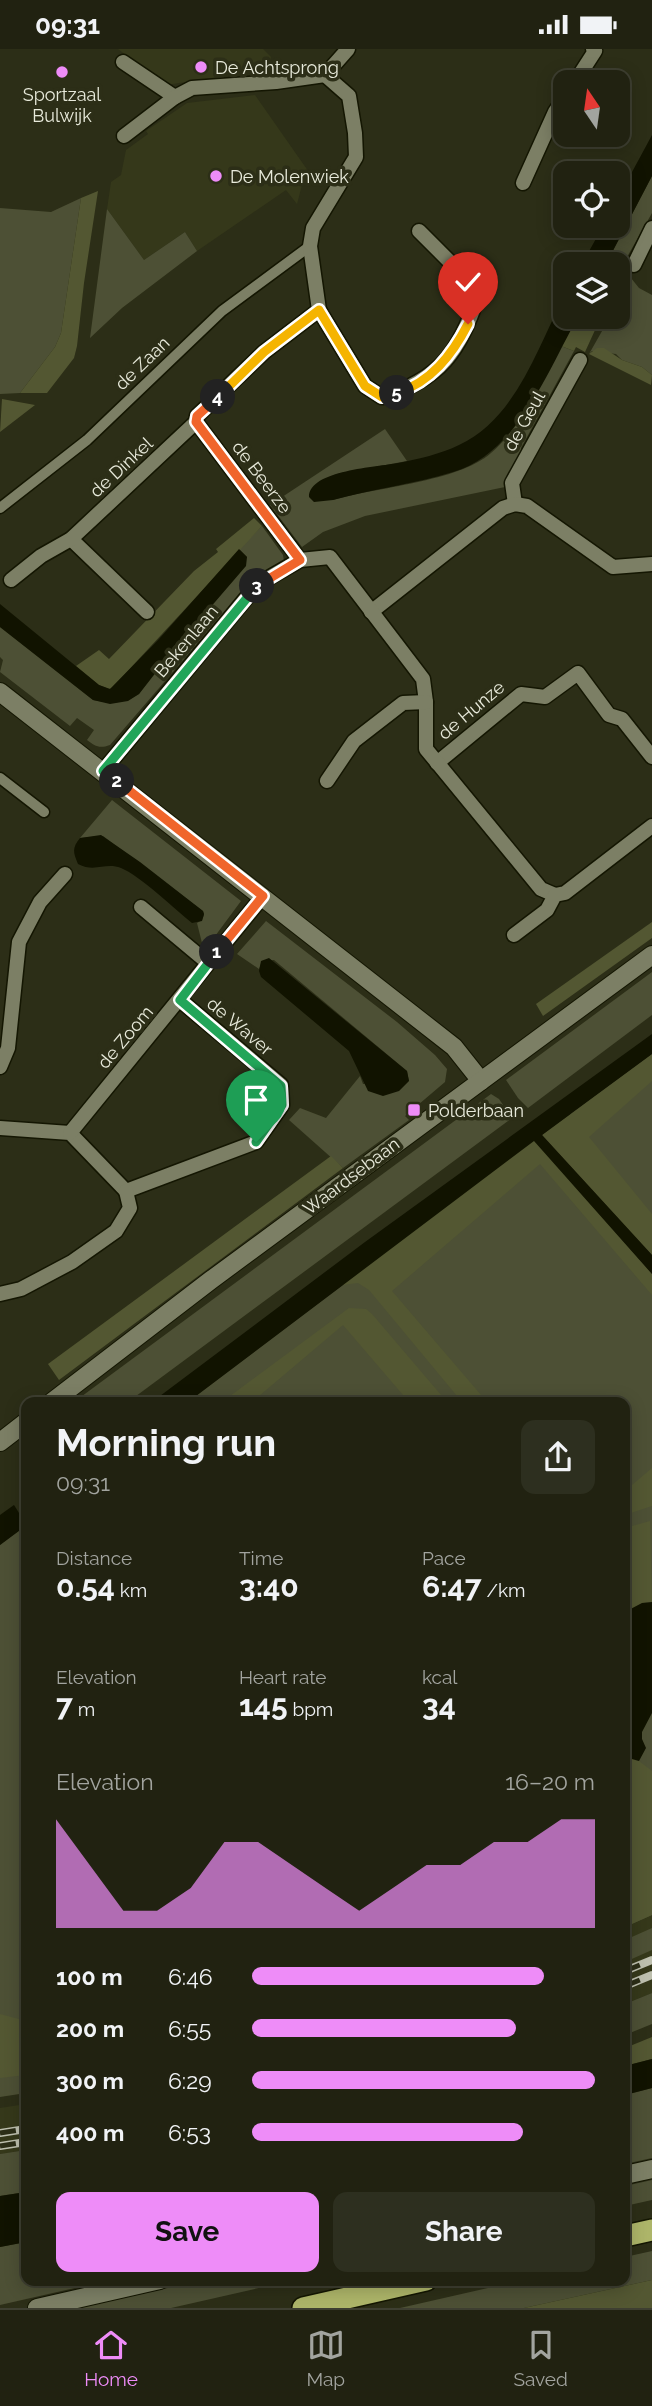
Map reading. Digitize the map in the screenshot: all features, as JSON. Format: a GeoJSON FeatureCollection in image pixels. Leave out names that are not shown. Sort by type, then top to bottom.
{"type":"FeatureCollection","features":[{"type":"Feature","properties":{"kind":"highway"},"geometry":{"type":"LineString","coordinates":[[630,2235],[652,2229]]}},
{"type":"Feature","properties":{"kind":"highway"},"geometry":{"type":"LineString","coordinates":[[303,2308],[400,2286]]}},
{"type":"Feature","properties":{"kind":"street"},"geometry":{"type":"LineString","coordinates":[[124,136],[175,97],[192,88],[276,82],[325,75],[348,49]]}},
{"type":"Feature","properties":{"kind":"street"},"geometry":{"type":"LineString","coordinates":[[583,70],[595,51],[593,49]]}},
{"type":"Feature","properties":{"kind":"street"},"geometry":{"type":"LineString","coordinates":[[123,62],[175,97]]}},
{"type":"Feature","properties":{"kind":"street"},"geometry":{"type":"LineString","coordinates":[[325,75],[349,96],[356,157],[313,228],[310,246],[319,310],[365,386],[382,397],[405,390],[430,376],[454,352],[478,296],[470,282],[419,231]]}},
{"type":"Feature","properties":{"kind":"street"},"geometry":{"type":"LineString","coordinates":[[523,183],[553,116]]}},
{"type":"Feature","properties":{"kind":"street"},"geometry":{"type":"LineString","coordinates":[[634,265],[652,228]]}},
{"type":"Feature","properties":{"kind":"street","name":"de Zaan"},"geometry":{"type":"LineString","coordinates":[[0,508],[87,440],[222,311],[310,246]]}},
{"type":"Feature","properties":{"kind":"street"},"geometry":{"type":"LineString","coordinates":[[196,422],[197,416],[264,352],[319,310]]}},
{"type":"Feature","properties":{"kind":"street","name":"de Geul"},"geometry":{"type":"LineString","coordinates":[[515,504],[512,483],[580,360]]}},
{"type":"Feature","properties":{"kind":"street","name":"de Dinkel"},"geometry":{"type":"LineString","coordinates":[[11,580],[41,556],[71,539],[196,422]]}},
{"type":"Feature","properties":{"kind":"street","name":"de Beerze"},"geometry":{"type":"LineString","coordinates":[[196,422],[300,560]]}},
{"type":"Feature","properties":{"kind":"street"},"geometry":{"type":"LineString","coordinates":[[371,612],[503,508],[515,504],[527,506],[613,567],[652,564]]}},
{"type":"Feature","properties":{"kind":"street"},"geometry":{"type":"LineString","coordinates":[[71,539],[147,612]]}},
{"type":"Feature","properties":{"kind":"street"},"geometry":{"type":"LineString","coordinates":[[300,560],[330,557],[423,679],[426,749],[541,889],[555,895],[565,893],[652,826]]}},
{"type":"Feature","properties":{"kind":"street","name":"Bekenlaan"},"geometry":{"type":"LineString","coordinates":[[103,771],[258,584],[300,560]]}},
{"type":"Feature","properties":{"kind":"street","name":"de Hunze"},"geometry":{"type":"LineString","coordinates":[[437,764],[521,694],[545,697],[578,673],[609,715],[622,719],[652,757]]}},
{"type":"Feature","properties":{"kind":"street"},"geometry":{"type":"LineString","coordinates":[[0,692],[454,1047],[481,1081]]}},
{"type":"Feature","properties":{"kind":"street"},"geometry":{"type":"LineString","coordinates":[[327,781],[354,741],[364,733],[403,702],[426,702]]}},
{"type":"Feature","properties":{"kind":"street"},"geometry":{"type":"LineString","coordinates":[[0,778],[44,812]]}},
{"type":"Feature","properties":{"kind":"street"},"geometry":{"type":"LineString","coordinates":[[0,1067],[8,1048],[19,942],[40,902],[65,874]]}},
{"type":"Feature","properties":{"kind":"street"},"geometry":{"type":"LineString","coordinates":[[514,935],[547,910],[555,895]]}},
{"type":"Feature","properties":{"kind":"street","name":"de Zoom"},"geometry":{"type":"LineString","coordinates":[[70,1133],[263,896]]}},
{"type":"Feature","properties":{"kind":"street"},"geometry":{"type":"LineString","coordinates":[[141,907],[208,963]]}},
{"type":"Feature","properties":{"kind":"street","name":"Waardsebaan"},"geometry":{"type":"LineString","coordinates":[[59,1397],[211,1280],[652,955]]}},
{"type":"Feature","properties":{"kind":"street","name":"de Waver"},"geometry":{"type":"LineString","coordinates":[[126,1191],[256,1142],[282,1105],[281,1086],[180,1000]]}},
{"type":"Feature","properties":{"kind":"street"},"geometry":{"type":"LineString","coordinates":[[0,1128],[70,1133],[126,1191],[131,1207],[116,1231],[72,1262],[21,1289],[0,1294]]}},
{"type":"Feature","properties":{"kind":"street"},"geometry":{"type":"LineString","coordinates":[[0,1442],[21,1426]]}},
{"type":"Feature","properties":{"kind":"street"},"geometry":{"type":"LineString","coordinates":[[630,2174],[652,2169]]}},
{"type":"Feature","properties":{"kind":"street"},"geometry":{"type":"LineString","coordinates":[[37,2308],[134,2286]]}},
{"type":"Feature","properties":{"kind":"shaded area","name":"De Achtsprong"},"geometry":{"type":"Polygon","coordinates":[[[118,49],[263,49],[271,57],[270,61],[252,72],[166,85],[118,49]]]}},
{"type":"Feature","properties":{"kind":"shaded area","name":"De Molenwiek"},"geometry":{"type":"Polygon","coordinates":[[[255,95],[313,178],[303,181],[297,204],[286,190],[197,251],[185,232],[144,260],[107,209],[111,182],[121,175],[126,150],[148,134],[146,131],[187,103],[255,95]]]}},
{"type":"Feature","properties":{"kind":"shaded area"},"geometry":{"type":"Polygon","coordinates":[[[652,135],[652,176],[630,218],[630,176],[652,135]]]}},
{"type":"Feature","properties":{"kind":"shaded area"},"geometry":{"type":"Polygon","coordinates":[[[652,176],[652,213],[630,252],[612,252],[620,238],[630,238],[630,218],[652,176]]]}},
{"type":"Feature","properties":{"kind":"shaded area"},"geometry":{"type":"Polygon","coordinates":[[[98,191],[74,358],[47,393],[20,393],[55,347],[61,333],[81,198],[98,191]]]}},
{"type":"Feature","properties":{"kind":"shaded area"},"geometry":{"type":"Polygon","coordinates":[[[81,198],[61,333],[55,347],[20,393],[0,394],[0,208],[51,212],[81,198]]]}},
{"type":"Feature","properties":{"kind":"shaded area"},"geometry":{"type":"Polygon","coordinates":[[[107,209],[144,260],[185,232],[197,251],[122,308],[90,338],[107,209]]]}},
{"type":"Feature","properties":{"kind":"shaded area"},"geometry":{"type":"Polygon","coordinates":[[[596,238],[620,238],[612,252],[589,252],[596,238]]]}},
{"type":"Feature","properties":{"kind":"shaded area"},"geometry":{"type":"Polygon","coordinates":[[[630,280],[652,295],[652,375],[642,367],[622,360],[616,354],[592,351],[589,354],[603,329],[630,329],[630,280]]]}},
{"type":"Feature","properties":{"kind":"shaded area"},"geometry":{"type":"Polygon","coordinates":[[[553,319],[553,329],[572,329],[542,385],[513,429],[495,448],[476,462],[438,476],[333,500],[314,502],[309,497],[312,488],[332,475],[429,456],[459,445],[479,433],[511,399],[553,319]]]}},
{"type":"Feature","properties":{"kind":"shaded area"},"geometry":{"type":"Polygon","coordinates":[[[571,329],[596,329],[585,352],[576,347],[574,351],[561,346],[571,329]]]}},
{"type":"Feature","properties":{"kind":"shaded area"},"geometry":{"type":"Polygon","coordinates":[[[561,346],[574,351],[521,448],[522,457],[505,487],[365,516],[323,532],[302,547],[270,505],[385,429],[407,461],[337,474],[333,500],[416,483],[476,463],[491,453],[513,430],[531,403],[561,346]]]}},
{"type":"Feature","properties":{"kind":"shaded area"},"geometry":{"type":"Polygon","coordinates":[[[597,348],[604,348],[622,360],[642,367],[652,375],[651,385],[589,354],[597,348]]]}},
{"type":"Feature","properties":{"kind":"shaded area"},"geometry":{"type":"Polygon","coordinates":[[[2,399],[35,405],[0,432],[2,399]]]}},
{"type":"Feature","properties":{"kind":"shaded area"},"geometry":{"type":"Polygon","coordinates":[[[254,518],[262,526],[112,688],[99,685],[76,666],[99,650],[109,659],[194,571],[218,552],[216,549],[254,518]]]}},
{"type":"Feature","properties":{"kind":"shaded area"},"geometry":{"type":"Polygon","coordinates":[[[262,526],[283,555],[284,561],[259,574],[246,587],[110,745],[100,747],[92,744],[87,740],[94,730],[77,718],[70,726],[0,672],[3,660],[0,657],[0,627],[93,700],[117,702],[139,694],[247,557],[239,549],[262,526]]]}},
{"type":"Feature","properties":{"kind":"shaded area"},"geometry":{"type":"Polygon","coordinates":[[[239,549],[247,557],[246,566],[139,694],[128,701],[110,704],[93,700],[0,627],[0,604],[99,685],[110,689],[159,639],[239,549]]]}},
{"type":"Feature","properties":{"kind":"shaded area"},"geometry":{"type":"Polygon","coordinates":[[[112,800],[241,901],[204,951],[197,923],[202,920],[203,911],[103,836],[80,838],[112,800]]]}},
{"type":"Feature","properties":{"kind":"shaded area"},"geometry":{"type":"Polygon","coordinates":[[[101,835],[203,911],[202,921],[192,923],[147,885],[121,868],[90,868],[78,864],[74,850],[80,838],[101,835]]]}},
{"type":"Feature","properties":{"kind":"shaded area"},"geometry":{"type":"Polygon","coordinates":[[[266,921],[397,1022],[447,1069],[445,1082],[405,1116],[409,1120],[343,1168],[289,1120],[300,1108],[326,1118],[360,1076],[363,1084],[409,1081],[407,1071],[274,960],[262,961],[259,969],[237,954],[266,921]]]}},
{"type":"Feature","properties":{"kind":"shaded area"},"geometry":{"type":"Polygon","coordinates":[[[652,922],[652,938],[543,1016],[536,1004],[652,922]]]}},
{"type":"Feature","properties":{"kind":"shaded area"},"geometry":{"type":"Polygon","coordinates":[[[269,958],[407,1071],[409,1081],[399,1091],[383,1096],[368,1091],[349,1051],[261,977],[261,961],[269,958]]]}},
{"type":"Feature","properties":{"kind":"shaded area"},"geometry":{"type":"Polygon","coordinates":[[[652,972],[652,1015],[528,1108],[506,1080],[652,972]]]}},
{"type":"Feature","properties":{"kind":"shaded area"},"geometry":{"type":"Polygon","coordinates":[[[652,1034],[652,1054],[542,1135],[652,1255],[652,1274],[534,1141],[195,1397],[159,1397],[365,1242],[652,1034]]]}},
{"type":"Feature","properties":{"kind":"shaded area"},"geometry":{"type":"Polygon","coordinates":[[[652,1054],[652,1255],[570,1114],[652,1054]]]}},
{"type":"Feature","properties":{"kind":"shaded area"},"geometry":{"type":"Polygon","coordinates":[[[652,1054],[652,1081],[589,1137],[652,1214],[652,1255],[542,1135],[652,1054]]]}},
{"type":"Feature","properties":{"kind":"shaded area"},"geometry":{"type":"Polygon","coordinates":[[[491,1094],[499,1099],[512,1118],[135,1397],[81,1397],[491,1094]]]}},
{"type":"Feature","properties":{"kind":"shaded area"},"geometry":{"type":"Polygon","coordinates":[[[534,1140],[652,1274],[652,1915],[630,1925],[630,1397],[195,1397],[534,1140]]]}},
{"type":"Feature","properties":{"kind":"shaded area"},"geometry":{"type":"Polygon","coordinates":[[[534,1140],[652,1274],[652,1295],[540,1164],[392,1291],[483,1397],[458,1397],[369,1290],[358,1283],[342,1285],[534,1140]]]}},
{"type":"Feature","properties":{"kind":"shaded area"},"geometry":{"type":"Polygon","coordinates":[[[331,1156],[343,1168],[59,1380],[48,1364],[331,1156]]]}},
{"type":"Feature","properties":{"kind":"shaded area"},"geometry":{"type":"Polygon","coordinates":[[[349,1308],[366,1309],[372,1314],[443,1397],[405,1397],[343,1325],[258,1397],[229,1397],[349,1308]]]}},
{"type":"Feature","properties":{"kind":"shaded area"},"geometry":{"type":"Polygon","coordinates":[[[652,1468],[652,1506],[630,1513],[630,1487],[652,1468]]]}},
{"type":"Feature","properties":{"kind":"shaded area"},"geometry":{"type":"Polygon","coordinates":[[[14,1505],[19,1513],[21,1529],[0,1545],[0,1515],[14,1505]]]}},
{"type":"Feature","properties":{"kind":"shaded area"},"geometry":{"type":"Polygon","coordinates":[[[650,1521],[652,1602],[642,1603],[630,1609],[630,1527],[650,1521]]]}},
{"type":"Feature","properties":{"kind":"shaded area"},"geometry":{"type":"Polygon","coordinates":[[[21,1529],[21,2094],[0,2097],[0,1545],[21,1529]]]}},
{"type":"Feature","properties":{"kind":"shaded area"},"geometry":{"type":"Polygon","coordinates":[[[652,1602],[652,1713],[642,1732],[646,1748],[639,1761],[630,1758],[630,1609],[642,1603],[652,1602]]]}},
{"type":"Feature","properties":{"kind":"shaded area"},"geometry":{"type":"Polygon","coordinates":[[[630,1758],[639,1761],[652,1771],[652,1915],[630,1925],[630,1758]]]}},
{"type":"Feature","properties":{"kind":"shaded area"},"geometry":{"type":"Polygon","coordinates":[[[652,1915],[652,1993],[630,2002],[630,1925],[652,1915]]]}},
{"type":"Feature","properties":{"kind":"shaded area"},"geometry":{"type":"Polygon","coordinates":[[[652,1928],[652,1950],[630,1960],[630,1938],[652,1928]]]}},
{"type":"Feature","properties":{"kind":"shaded area"},"geometry":{"type":"Polygon","coordinates":[[[652,1993],[652,2024],[630,2033],[630,2002],[652,1993]]]}},
{"type":"Feature","properties":{"kind":"shaded area"},"geometry":{"type":"Polygon","coordinates":[[[0,2014],[21,2020],[21,2076],[0,2078],[0,2014]]]}},
{"type":"Feature","properties":{"kind":"shaded area"},"geometry":{"type":"Polygon","coordinates":[[[652,2037],[652,2059],[630,2065],[630,2046],[652,2037]]]}},
{"type":"Feature","properties":{"kind":"shaded area"},"geometry":{"type":"Polygon","coordinates":[[[652,2059],[652,2088],[630,2094],[630,2065],[652,2059]]]}},
{"type":"Feature","properties":{"kind":"shaded area"},"geometry":{"type":"Polygon","coordinates":[[[652,2088],[652,2158],[630,2163],[630,2094],[652,2088]]]}},
{"type":"Feature","properties":{"kind":"shaded area"},"geometry":{"type":"Polygon","coordinates":[[[21,2105],[21,2151],[0,2154],[0,2108],[21,2105]]]}},
{"type":"Feature","properties":{"kind":"shaded area"},"geometry":{"type":"Polygon","coordinates":[[[21,2151],[21,2193],[0,2196],[0,2154],[21,2151]]]}},
{"type":"Feature","properties":{"kind":"shaded area"},"geometry":{"type":"Polygon","coordinates":[[[652,2180],[652,2200],[630,2205],[630,2185],[652,2180]]]}},
{"type":"Feature","properties":{"kind":"shaded area"},"geometry":{"type":"Polygon","coordinates":[[[21,2193],[21,2243],[0,2247],[0,2196],[21,2193]]]}},
{"type":"Feature","properties":{"kind":"shaded area"},"geometry":{"type":"Polygon","coordinates":[[[21,2243],[21,2286],[84,2286],[0,2305],[0,2247],[21,2243]]]}},
{"type":"Feature","properties":{"kind":"shaded area"},"geometry":{"type":"Polygon","coordinates":[[[652,2251],[652,2280],[630,2285],[630,2256],[652,2251]]]}},
{"type":"Feature","properties":{"kind":"shaded area"},"geometry":{"type":"Polygon","coordinates":[[[652,2280],[652,2308],[524,2308],[630,2286],[652,2280]]]}},
{"type":"Feature","properties":{"kind":"shaded area"},"geometry":{"type":"Polygon","coordinates":[[[176,2286],[268,2286],[171,2308],[79,2308],[176,2286]]]}},
{"type":"Feature","properties":{"kind":"shaded area"},"geometry":{"type":"Polygon","coordinates":[[[497,2286],[625,2286],[524,2308],[400,2308],[497,2286]]]}},
{"type":"Feature","properties":{"kind":"railway"},"geometry":{"type":"LineString","coordinates":[[630,1969],[652,1960]]}},
{"type":"Feature","properties":{"kind":"railway"},"geometry":{"type":"LineString","coordinates":[[630,1984],[652,1975]]}},
{"type":"Feature","properties":{"kind":"railway"},"geometry":{"type":"LineString","coordinates":[[0,2133],[21,2130]]}},
{"type":"Feature","properties":{"kind":"railway"},"geometry":{"type":"LineString","coordinates":[[0,2146],[21,2143]]}},
{"type":"Feature","properties":{"kind":"place","name":"De Achtsprong"},"geometry":{"type":"Point","coordinates":[201,67]}},
{"type":"Feature","properties":{"kind":"place","name":"Sportzaal Bulwijk"},"geometry":{"type":"Point","coordinates":[62,72]}},
{"type":"Feature","properties":{"kind":"place","name":"De Molenwiek"},"geometry":{"type":"Point","coordinates":[216,176]}},
{"type":"Feature","properties":{"kind":"place","name":"Polderbaan"},"geometry":{"type":"Point","coordinates":[414,1110]}},
{"type":"Feature","properties":{"kind":"route"},"geometry":{"type":"LineString","coordinates":[[256,1142],[282,1105],[281,1086],[180,1000],[263,896],[103,771],[258,584],[300,560],[196,422],[197,416],[264,352],[319,310],[365,386],[382,397],[405,390],[430,376],[454,352],[468,324]]}}]}
